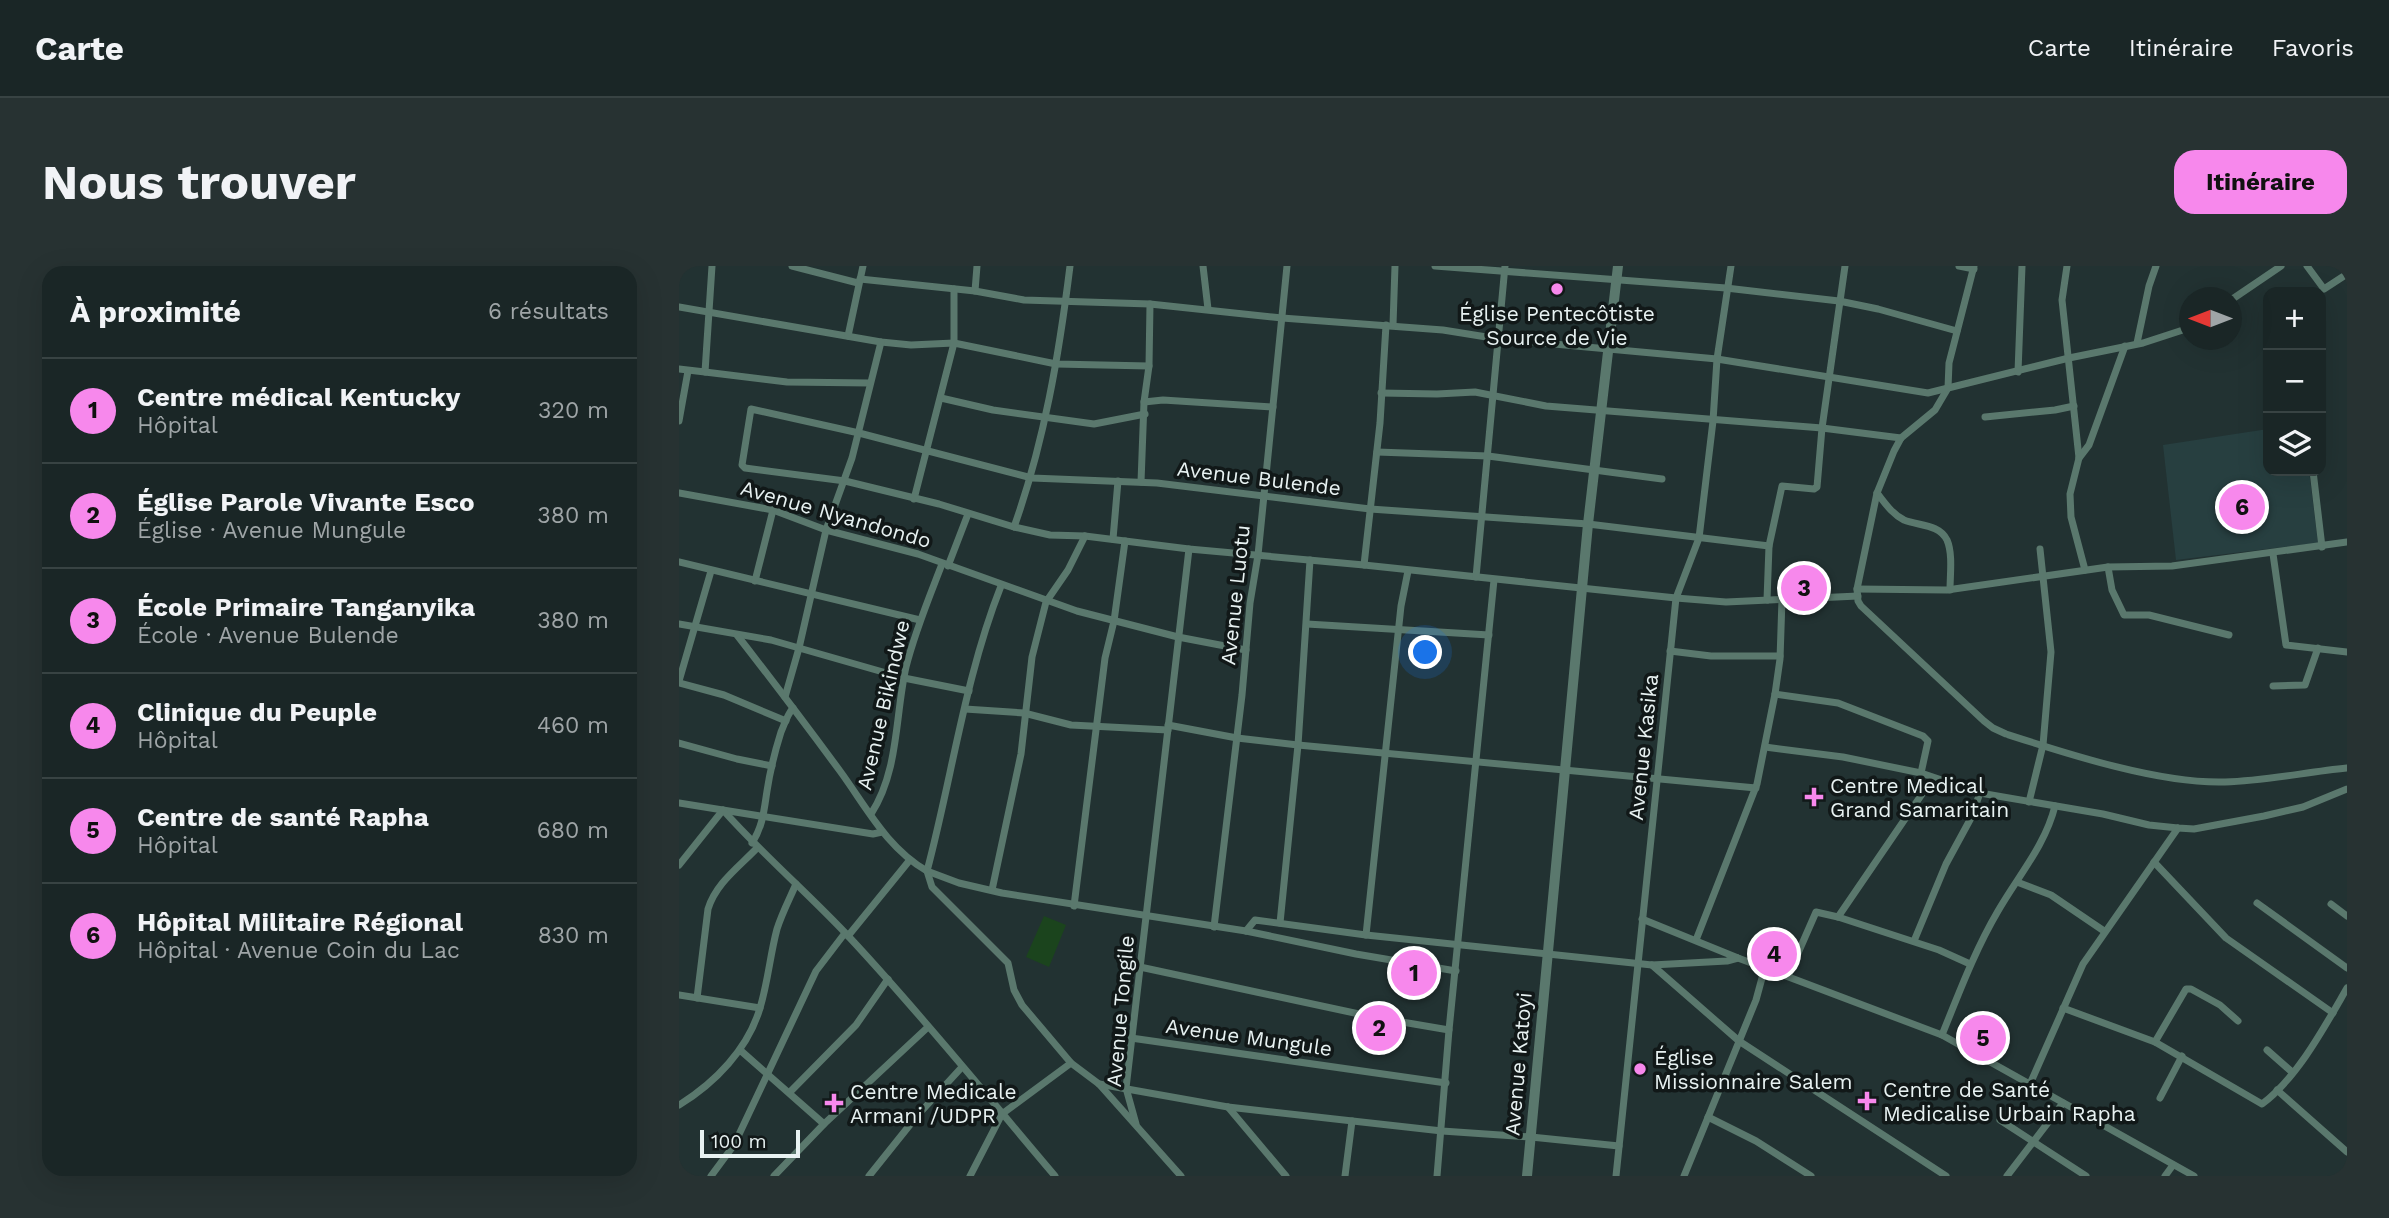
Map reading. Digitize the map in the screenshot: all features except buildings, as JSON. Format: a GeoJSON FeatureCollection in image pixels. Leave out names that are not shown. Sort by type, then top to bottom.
{"type":"FeatureCollection","features":[{"type":"Feature","properties":{"kind":"street"},"geometry":{"type":"LineString","coordinates":[[705,372],[712,266]]}},
{"type":"Feature","properties":{"kind":"street"},"geometry":{"type":"LineString","coordinates":[[792,266],[859,281],[975,291],[1024,300],[1150,304],[1282,318],[1390,325],[1717,359],[1928,393],[2179,331]]}},
{"type":"Feature","properties":{"kind":"street"},"geometry":{"type":"LineString","coordinates":[[848,336],[863,266]]}},
{"type":"Feature","properties":{"kind":"street"},"geometry":{"type":"LineString","coordinates":[[975,291],[977,266]]}},
{"type":"Feature","properties":{"kind":"street"},"geometry":{"type":"LineString","coordinates":[[1014,527],[1032,478],[1045,418],[1070,266]]}},
{"type":"Feature","properties":{"kind":"street"},"geometry":{"type":"LineString","coordinates":[[1203,266],[1208,309]]}},
{"type":"Feature","properties":{"kind":"street","name":"Avenue Luotu"},"geometry":{"type":"LineString","coordinates":[[1214,926],[1250,603],[1258,555],[1287,266]]}},
{"type":"Feature","properties":{"kind":"street"},"geometry":{"type":"LineString","coordinates":[[1364,565],[1395,266]]}},
{"type":"Feature","properties":{"kind":"street"},"geometry":{"type":"LineString","coordinates":[[1436,266],[1504,269],[1617,281],[1726,288],[1839,301],[1881,309],[1957,331]]}},
{"type":"Feature","properties":{"kind":"street","name":"Avenue Katoyi"},"geometry":{"type":"LineString","coordinates":[[1527,1176],[1588,524],[1618,266]]}},
{"type":"Feature","properties":{"kind":"street","name":"Avenue Kasika"},"geometry":{"type":"LineString","coordinates":[[1616,1176],[1676,598],[1699,538],[1713,421],[1717,359],[1731,266]]}},
{"type":"Feature","properties":{"kind":"street"},"geometry":{"type":"LineString","coordinates":[[1767,600],[1769,546],[1782,485],[1814,489],[1817,487],[1822,428],[1845,266]]}},
{"type":"Feature","properties":{"kind":"street"},"geometry":{"type":"LineString","coordinates":[[1959,266],[1974,268],[1949,363],[1948,387],[1935,410],[1901,438],[1877,493],[1857,592],[1861,606],[1993,728],[2043,745],[2155,774],[2201,782],[2250,780],[2347,768]]}},
{"type":"Feature","properties":{"kind":"street"},"geometry":{"type":"LineString","coordinates":[[2018,372],[2022,266]]}},
{"type":"Feature","properties":{"kind":"street"},"geometry":{"type":"LineString","coordinates":[[2067,266],[2062,300],[2079,458],[2070,494],[2071,517],[2085,569]]}},
{"type":"Feature","properties":{"kind":"street"},"geometry":{"type":"LineString","coordinates":[[2137,343],[2156,266]]}},
{"type":"Feature","properties":{"kind":"street"},"geometry":{"type":"LineString","coordinates":[[2242,293],[2281,266]]}},
{"type":"Feature","properties":{"kind":"street"},"geometry":{"type":"LineString","coordinates":[[2308,266],[2319,287]]}},
{"type":"Feature","properties":{"kind":"street"},"geometry":{"type":"LineString","coordinates":[[1476,577],[1504,269]]}},
{"type":"Feature","properties":{"kind":"street"},"geometry":{"type":"LineString","coordinates":[[2326,289],[2347,274]]}},
{"type":"Feature","properties":{"kind":"street"},"geometry":{"type":"LineString","coordinates":[[914,499],[954,343],[954,289]]}},
{"type":"Feature","properties":{"kind":"street"},"geometry":{"type":"LineString","coordinates":[[1141,482],[1149,366],[1150,304]]}},
{"type":"Feature","properties":{"kind":"street"},"geometry":{"type":"LineString","coordinates":[[679,307],[881,342],[911,345],[954,343],[1056,363],[1149,366]]}},
{"type":"Feature","properties":{"kind":"street"},"geometry":{"type":"LineString","coordinates":[[785,697],[826,530],[845,481],[881,342]]}},
{"type":"Feature","properties":{"kind":"street"},"geometry":{"type":"LineString","coordinates":[[2079,458],[2089,445],[2125,345]]}},
{"type":"Feature","properties":{"kind":"street"},"geometry":{"type":"LineString","coordinates":[[679,369],[787,382],[870,383]]}},
{"type":"Feature","properties":{"kind":"street"},"geometry":{"type":"LineString","coordinates":[[679,421],[688,371]]}},
{"type":"Feature","properties":{"kind":"street"},"geometry":{"type":"LineString","coordinates":[[1381,393],[1475,392],[1530,403],[1713,421],[1822,428],[1901,438]]}},
{"type":"Feature","properties":{"kind":"street"},"geometry":{"type":"LineString","coordinates":[[941,398],[1045,418],[1094,424],[1145,414]]}},
{"type":"Feature","properties":{"kind":"street"},"geometry":{"type":"LineString","coordinates":[[1145,402],[1163,400],[1273,407]]}},
{"type":"Feature","properties":{"kind":"street"},"geometry":{"type":"LineString","coordinates":[[1985,417],[2074,406]]}},
{"type":"Feature","properties":{"kind":"street","name":"Avenue Bulende"},"geometry":{"type":"LineString","coordinates":[[845,481],[743,467],[751,409],[859,433],[1032,478],[1141,482],[1263,494],[1370,509],[1588,524],[1769,546]]}},
{"type":"Feature","properties":{"kind":"street"},"geometry":{"type":"LineString","coordinates":[[1377,452],[1488,456],[1662,479]]}},
{"type":"Feature","properties":{"kind":"street"},"geometry":{"type":"LineString","coordinates":[[2314,476],[2322,547]]}},
{"type":"Feature","properties":{"kind":"street"},"geometry":{"type":"LineString","coordinates":[[845,481],[1050,535],[1085,536],[1189,549],[1726,602],[1857,592],[1950,590],[2085,569],[2172,566],[2347,542]]}},
{"type":"Feature","properties":{"kind":"street"},"geometry":{"type":"LineString","coordinates":[[1113,539],[1118,481]]}},
{"type":"Feature","properties":{"kind":"street","name":"Avenue Nyandondo"},"geometry":{"type":"LineString","coordinates":[[679,493],[773,510],[826,530],[918,554],[1046,602],[1178,637],[1246,650]]}},
{"type":"Feature","properties":{"kind":"street"},"geometry":{"type":"LineString","coordinates":[[1877,493],[1905,520],[1938,529],[1943,534],[1948,545],[1950,590]]}},
{"type":"Feature","properties":{"kind":"street"},"geometry":{"type":"LineString","coordinates":[[755,581],[773,510]]}},
{"type":"Feature","properties":{"kind":"street","name":"Avenue Bikindwe"},"geometry":{"type":"LineString","coordinates":[[871,814],[881,798],[893,756],[904,678],[920,620],[968,514]]}},
{"type":"Feature","properties":{"kind":"street"},"geometry":{"type":"LineString","coordinates":[[992,890],[1021,754],[1032,657],[1046,602],[1068,570],[1085,536]]}},
{"type":"Feature","properties":{"kind":"street"},"geometry":{"type":"LineString","coordinates":[[1074,905],[1095,725],[1125,541]]}},
{"type":"Feature","properties":{"kind":"street","name":"Avenue Tongile"},"geometry":{"type":"LineString","coordinates":[[1181,1176],[1137,1127],[1126,1088],[1189,549]]}},
{"type":"Feature","properties":{"kind":"street"},"geometry":{"type":"LineString","coordinates":[[2029,802],[2043,745],[2051,652],[2040,549]]}},
{"type":"Feature","properties":{"kind":"street"},"geometry":{"type":"LineString","coordinates":[[2273,554],[2286,645],[2347,652]]}},
{"type":"Feature","properties":{"kind":"street"},"geometry":{"type":"LineString","coordinates":[[1280,922],[1298,745],[1310,560]]}},
{"type":"Feature","properties":{"kind":"street"},"geometry":{"type":"LineString","coordinates":[[679,562],[920,620]]}},
{"type":"Feature","properties":{"kind":"street"},"geometry":{"type":"LineString","coordinates":[[2108,567],[2112,590],[2124,615],[2149,615],[2229,635]]}},
{"type":"Feature","properties":{"kind":"street"},"geometry":{"type":"LineString","coordinates":[[1366,935],[1408,570]]}},
{"type":"Feature","properties":{"kind":"street"},"geometry":{"type":"LineString","coordinates":[[711,571],[679,682],[724,695],[786,721]]}},
{"type":"Feature","properties":{"kind":"street"},"geometry":{"type":"LineString","coordinates":[[1437,1176],[1494,580]]}},
{"type":"Feature","properties":{"kind":"street"},"geometry":{"type":"LineString","coordinates":[[1001,586],[989,617],[969,691],[927,871],[932,887],[1008,962],[1014,990],[1022,1005],[1071,1063],[1099,1084],[1137,1127]]}},
{"type":"Feature","properties":{"kind":"street"},"geometry":{"type":"LineString","coordinates":[[1696,940],[1756,788],[1775,694],[1780,656],[1782,599]]}},
{"type":"Feature","properties":{"kind":"street"},"geometry":{"type":"LineString","coordinates":[[679,624],[771,640],[904,678],[969,691]]}},
{"type":"Feature","properties":{"kind":"street"},"geometry":{"type":"LineString","coordinates":[[1307,624],[1489,635]]}},
{"type":"Feature","properties":{"kind":"street"},"geometry":{"type":"LineString","coordinates":[[737,635],[882,832],[909,861],[927,871],[958,883],[992,890],[1245,930],[1356,954],[1455,971]]}},
{"type":"Feature","properties":{"kind":"street"},"geometry":{"type":"LineString","coordinates":[[2273,686],[2303,686],[2318,648]]}},
{"type":"Feature","properties":{"kind":"street"},"geometry":{"type":"LineString","coordinates":[[1670,651],[1711,656],[1780,656]]}},
{"type":"Feature","properties":{"kind":"street"},"geometry":{"type":"LineString","coordinates":[[1775,694],[1838,702],[1923,736],[1928,740],[1921,773]]}},
{"type":"Feature","properties":{"kind":"street"},"geometry":{"type":"LineString","coordinates":[[697,998],[712,896],[755,845],[764,815],[772,766],[786,721],[793,708]]}},
{"type":"Feature","properties":{"kind":"street"},"geometry":{"type":"LineString","coordinates":[[965,709],[1024,713],[1071,724],[1168,727],[1237,738],[1477,764],[1657,777],[1756,788]]}},
{"type":"Feature","properties":{"kind":"street"},"geometry":{"type":"LineString","coordinates":[[679,743],[772,766]]}},
{"type":"Feature","properties":{"kind":"street"},"geometry":{"type":"LineString","coordinates":[[1765,747],[1843,757],[1921,773],[1980,793],[2178,828],[2194,829],[2264,816],[2303,807],[2347,789]]}},
{"type":"Feature","properties":{"kind":"street"},"geometry":{"type":"LineString","coordinates":[[1838,916],[1933,778]]}},
{"type":"Feature","properties":{"kind":"street"},"geometry":{"type":"LineString","coordinates":[[1913,941],[1946,864],[1971,818],[1980,793]]}},
{"type":"Feature","properties":{"kind":"street"},"geometry":{"type":"LineString","coordinates":[[679,803],[873,834],[882,832]]}},
{"type":"Feature","properties":{"kind":"street"},"geometry":{"type":"LineString","coordinates":[[1942,1035],[1971,964],[1998,911],[2043,841],[2055,806]]}},
{"type":"Feature","properties":{"kind":"street"},"geometry":{"type":"LineString","coordinates":[[723,810],[888,979],[1055,1176]]}},
{"type":"Feature","properties":{"kind":"street"},"geometry":{"type":"LineString","coordinates":[[679,864],[723,810]]}},
{"type":"Feature","properties":{"kind":"street"},"geometry":{"type":"LineString","coordinates":[[2030,1084],[2083,964],[2178,828]]}},
{"type":"Feature","properties":{"kind":"street"},"geometry":{"type":"LineString","coordinates":[[711,1176],[734,1145],[816,971],[909,861]]}},
{"type":"Feature","properties":{"kind":"street"},"geometry":{"type":"LineString","coordinates":[[2154,862],[2226,938],[2333,1013]]}},
{"type":"Feature","properties":{"kind":"street"},"geometry":{"type":"LineString","coordinates":[[2017,881],[2051,895],[2104,931]]}},
{"type":"Feature","properties":{"kind":"street"},"geometry":{"type":"LineString","coordinates":[[679,1105],[698,1094],[740,1050],[760,1008],[778,926],[796,884]]}},
{"type":"Feature","properties":{"kind":"street"},"geometry":{"type":"LineString","coordinates":[[2257,903],[2347,968]]}},
{"type":"Feature","properties":{"kind":"street"},"geometry":{"type":"LineString","coordinates":[[2331,904],[2347,916]]}},
{"type":"Feature","properties":{"kind":"street"},"geometry":{"type":"LineString","coordinates":[[1788,976],[1815,913],[1819,912],[1913,941],[1971,964]]}},
{"type":"Feature","properties":{"kind":"street"},"geometry":{"type":"LineString","coordinates":[[1642,919],[1942,1035],[2194,1176]]}},
{"type":"Feature","properties":{"kind":"street"},"geometry":{"type":"LineString","coordinates":[[1245,930],[1255,920],[1280,922],[1366,935],[1652,965],[1738,958]]}},
{"type":"Feature","properties":{"kind":"street"},"geometry":{"type":"LineString","coordinates":[[1652,965],[1739,1041],[1946,1176]]}},
{"type":"Feature","properties":{"kind":"street"},"geometry":{"type":"LineString","coordinates":[[1140,967],[1373,1017],[1449,1030]]}},
{"type":"Feature","properties":{"kind":"street"},"geometry":{"type":"LineString","coordinates":[[1684,1176],[1756,1000],[1765,967]]}},
{"type":"Feature","properties":{"kind":"street"},"geometry":{"type":"LineString","coordinates":[[790,1092],[856,1025],[888,979]]}},
{"type":"Feature","properties":{"kind":"street"},"geometry":{"type":"LineString","coordinates":[[2063,1008],[2155,1042],[2264,1103],[2292,1072],[2347,988]]}},
{"type":"Feature","properties":{"kind":"street"},"geometry":{"type":"LineString","coordinates":[[2155,1042],[2186,989],[2220,1005],[2238,1021]]}},
{"type":"Feature","properties":{"kind":"street"},"geometry":{"type":"LineString","coordinates":[[679,995],[760,1008]]}},
{"type":"Feature","properties":{"kind":"street"},"geometry":{"type":"LineString","coordinates":[[774,1176],[824,1124],[928,1027]]}},
{"type":"Feature","properties":{"kind":"street","name":"Avenue Mungule"},"geometry":{"type":"LineString","coordinates":[[1131,1038],[1446,1083]]}},
{"type":"Feature","properties":{"kind":"street"},"geometry":{"type":"LineString","coordinates":[[740,1050],[824,1124]]}},
{"type":"Feature","properties":{"kind":"street"},"geometry":{"type":"LineString","coordinates":[[2267,1050],[2292,1072]]}},
{"type":"Feature","properties":{"kind":"street"},"geometry":{"type":"LineString","coordinates":[[2160,1098],[2182,1056]]}},
{"type":"Feature","properties":{"kind":"street"},"geometry":{"type":"LineString","coordinates":[[970,1176],[1002,1114],[1071,1063]]}},
{"type":"Feature","properties":{"kind":"street"},"geometry":{"type":"LineString","coordinates":[[869,1176],[917,1116],[962,1067]]}},
{"type":"Feature","properties":{"kind":"street"},"geometry":{"type":"LineString","coordinates":[[1099,1084],[1228,1107],[1443,1131],[1531,1136],[1619,1146]]}},
{"type":"Feature","properties":{"kind":"street"},"geometry":{"type":"LineString","coordinates":[[2277,1090],[2347,1152]]}},
{"type":"Feature","properties":{"kind":"street"},"geometry":{"type":"LineString","coordinates":[[2007,1176],[2063,1103]]}},
{"type":"Feature","properties":{"kind":"street"},"geometry":{"type":"LineString","coordinates":[[1228,1107],[1286,1176]]}},
{"type":"Feature","properties":{"kind":"street"},"geometry":{"type":"LineString","coordinates":[[1708,1116],[1756,1141],[1811,1176]]}},
{"type":"Feature","properties":{"kind":"street"},"geometry":{"type":"LineString","coordinates":[[2000,1120],[2086,1176]]}},
{"type":"Feature","properties":{"kind":"street"},"geometry":{"type":"LineString","coordinates":[[1345,1176],[1352,1121]]}},
{"type":"Feature","properties":{"kind":"street"},"geometry":{"type":"LineString","coordinates":[[2165,1176],[2173,1164]]}},
{"type":"Feature","properties":{"kind":"shaded area"},"geometry":{"type":"Polygon","coordinates":[[[2263,430],[2263,476],[2310,476],[2318,543],[2176,560],[2163,445],[2263,430]]]}},
{"type":"Feature","properties":{"kind":"green space"},"geometry":{"type":"Polygon","coordinates":[[[1044,916],[1066,925],[1049,967],[1026,957],[1044,916]]]}},
{"type":"Feature","properties":{"kind":"place","name":"Église Pentecôtiste Source de Vie"},"geometry":{"type":"Point","coordinates":[1557,289]}},
{"type":"Feature","properties":{"kind":"place","name":"Hôpital Militaire Régional"},"geometry":{"type":"Point","coordinates":[2242,507]}},
{"type":"Feature","properties":{"kind":"place","name":"École Primaire Tanganyika"},"geometry":{"type":"Point","coordinates":[1804,588]}},
{"type":"Feature","properties":{"kind":"place","name":"Centre Medical Grand Samaritain"},"geometry":{"type":"Point","coordinates":[1814,797]}},
{"type":"Feature","properties":{"kind":"place","name":"Clinique du Peuple"},"geometry":{"type":"Point","coordinates":[1774,954]}},
{"type":"Feature","properties":{"kind":"place","name":"Centre médical Kentucky"},"geometry":{"type":"Point","coordinates":[1414,973]}},
{"type":"Feature","properties":{"kind":"place","name":"Église Parole Vivante Esco"},"geometry":{"type":"Point","coordinates":[1379,1028]}},
{"type":"Feature","properties":{"kind":"place","name":"Centre de santé Rapha"},"geometry":{"type":"Point","coordinates":[1983,1038]}},
{"type":"Feature","properties":{"kind":"place","name":"Église Missionnaire Salem"},"geometry":{"type":"Point","coordinates":[1640,1069]}},
{"type":"Feature","properties":{"kind":"place","name":"Centre de Santé Medicalise Urbain Rapha"},"geometry":{"type":"Point","coordinates":[1867,1101]}},
{"type":"Feature","properties":{"kind":"place","name":"Centre Medicale Armani /UDPR"},"geometry":{"type":"Point","coordinates":[834,1103]}}]}
